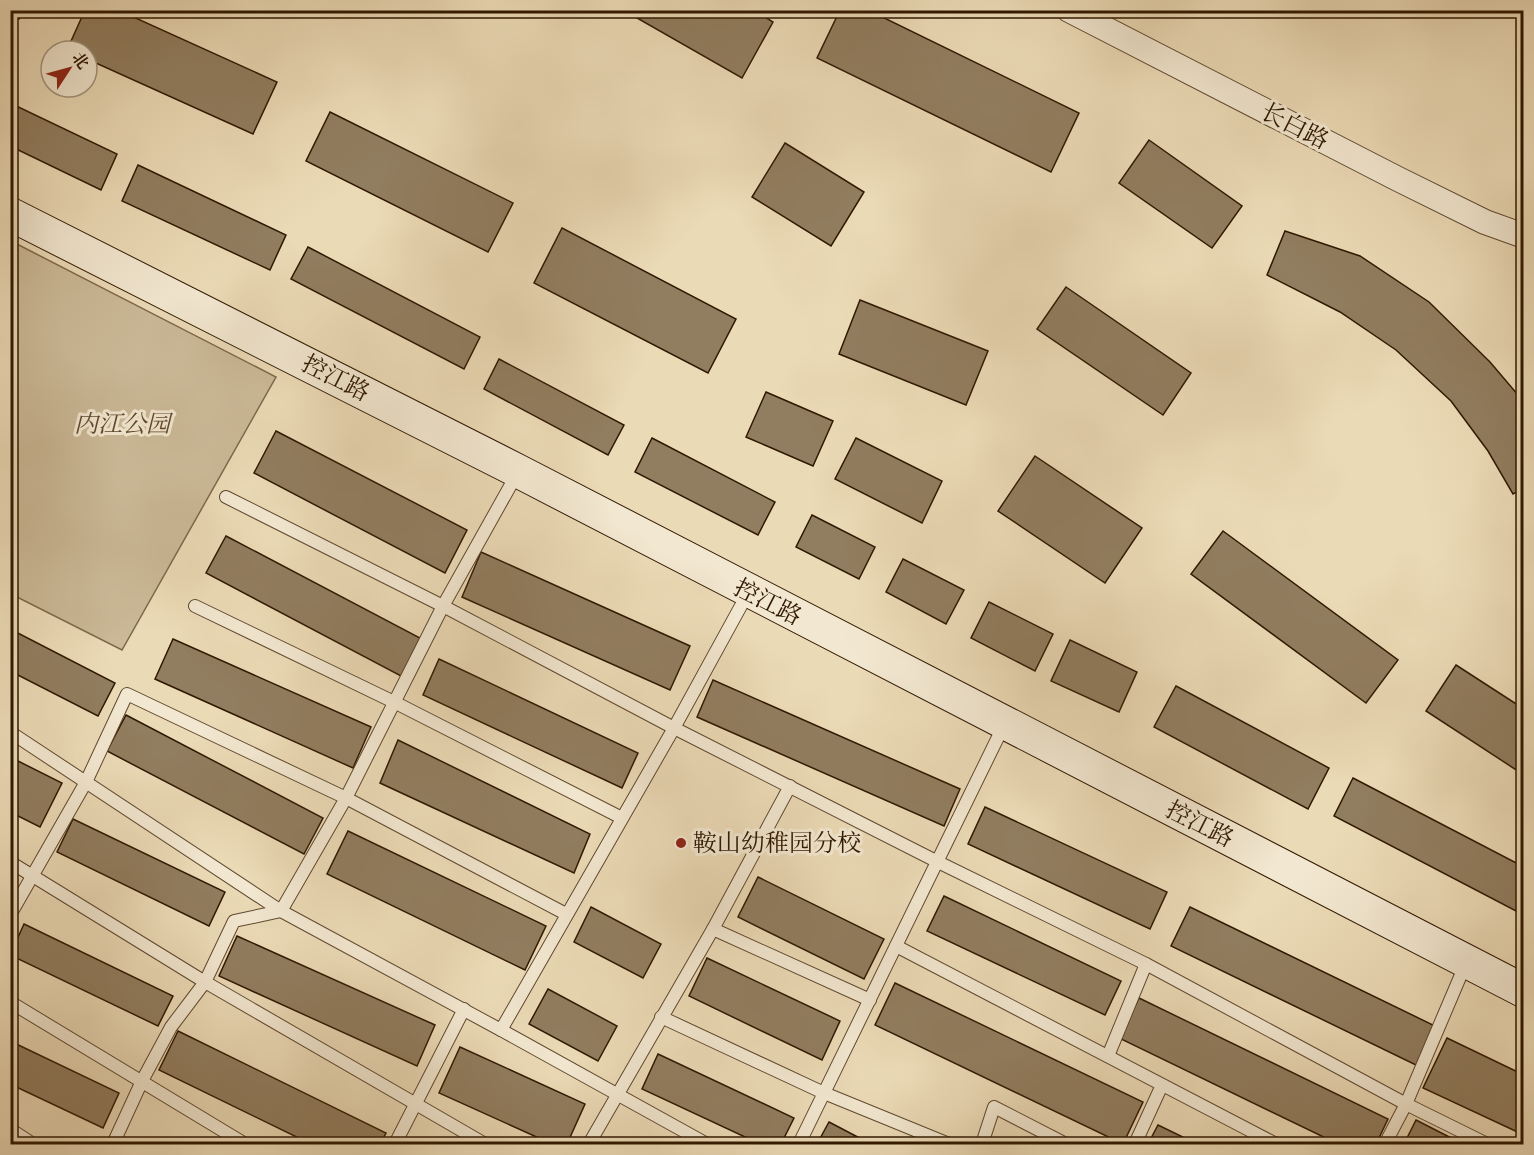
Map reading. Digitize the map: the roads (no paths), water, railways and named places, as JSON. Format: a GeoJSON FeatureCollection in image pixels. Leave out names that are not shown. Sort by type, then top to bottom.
{"type":"FeatureCollection","features":[{"type":"Feature","properties":{"kind":"main road","name":"控江路"},"geometry":{"type":"LineString","coordinates":[[10,214],[518,471],[1524,992]]}},
{"type":"Feature","properties":{"kind":"street","name":"长白路"},"geometry":{"type":"LineString","coordinates":[[1069,10],[1427,194],[1485,222],[1524,236]]}},
{"type":"Feature","properties":{"kind":"lane"},"geometry":{"type":"LineString","coordinates":[[113,1144],[142,1081],[171,1027],[205,982],[234,921],[281,911],[346,798],[443,606],[518,471]]}},
{"type":"Feature","properties":{"kind":"lane"},"geometry":{"type":"LineString","coordinates":[[226,497],[443,606],[674,728],[1146,964],[1406,1104],[1486,1144]]}},
{"type":"Feature","properties":{"kind":"lane"},"geometry":{"type":"LineString","coordinates":[[501,1030],[749,592]]}},
{"type":"Feature","properties":{"kind":"lane"},"geometry":{"type":"LineString","coordinates":[[195,606],[394,702],[622,818]]}},
{"type":"Feature","properties":{"kind":"lane"},"geometry":{"type":"LineString","coordinates":[[10,915],[86,782],[127,694],[346,798],[566,914]]}},
{"type":"Feature","properties":{"kind":"lane"},"geometry":{"type":"LineString","coordinates":[[799,1144],[1005,724]]}},
{"type":"Feature","properties":{"kind":"lane"},"geometry":{"type":"LineString","coordinates":[[10,732],[281,911],[707,1144]]}},
{"type":"Feature","properties":{"kind":"lane"},"geometry":{"type":"LineString","coordinates":[[589,1144],[713,929],[790,786]]}},
{"type":"Feature","properties":{"kind":"lane"},"geometry":{"type":"LineString","coordinates":[[10,862],[205,982],[485,1144]]}},
{"type":"Feature","properties":{"kind":"lane"},"geometry":{"type":"LineString","coordinates":[[713,929],[870,1000]]}},
{"type":"Feature","properties":{"kind":"lane"},"geometry":{"type":"LineString","coordinates":[[896,946],[1276,1144]]}},
{"type":"Feature","properties":{"kind":"lane"},"geometry":{"type":"LineString","coordinates":[[1385,1144],[1406,1104],[1466,962]]}},
{"type":"Feature","properties":{"kind":"lane"},"geometry":{"type":"LineString","coordinates":[[1108,1056],[1146,964]]}},
{"type":"Feature","properties":{"kind":"lane"},"geometry":{"type":"LineString","coordinates":[[10,1002],[245,1144]]}},
{"type":"Feature","properties":{"kind":"lane"},"geometry":{"type":"LineString","coordinates":[[395,1144],[464,1010]]}},
{"type":"Feature","properties":{"kind":"lane"},"geometry":{"type":"LineString","coordinates":[[662,1017],[824,1093],[949,1144]]}},
{"type":"Feature","properties":{"kind":"lane"},"geometry":{"type":"LineString","coordinates":[[1135,1144],[1162,1085]]}},
{"type":"Feature","properties":{"kind":"lane"},"geometry":{"type":"LineString","coordinates":[[982,1144],[994,1107],[1066,1144]]}},
{"type":"Feature","properties":{"kind":"lane"},"geometry":{"type":"LineString","coordinates":[[10,1130],[33,1144]]}},
{"type":"Feature","properties":{"kind":"place","name":"鞍山幼稚园分校"},"geometry":{"type":"Point","coordinates":[681,843]}},
{"type":"Feature","properties":{"kind":"park label","name":"内江公园"},"geometry":{"type":"Point","coordinates":[122,424]}}]}
